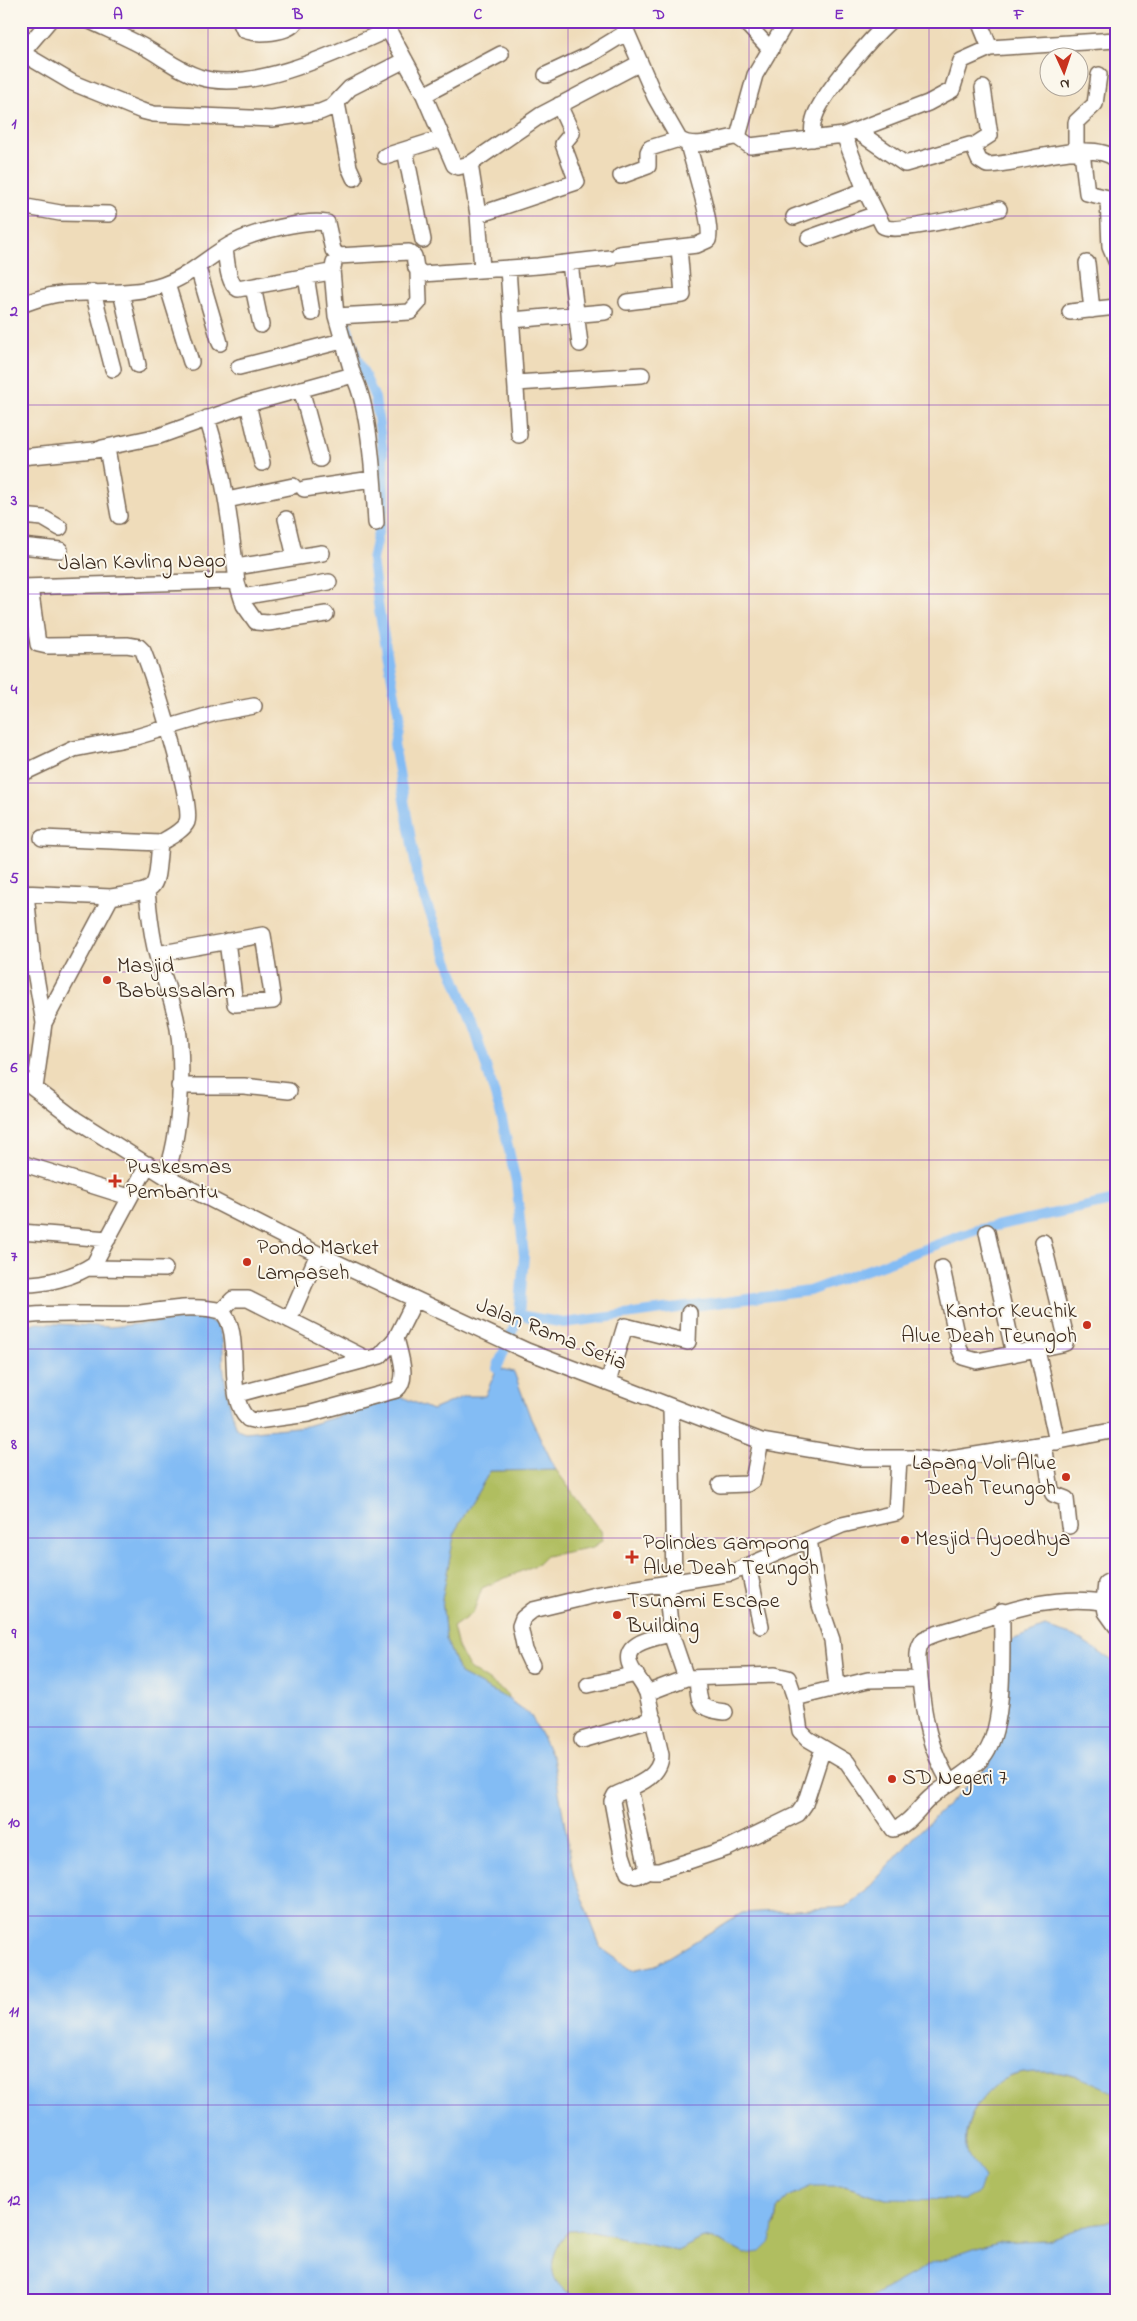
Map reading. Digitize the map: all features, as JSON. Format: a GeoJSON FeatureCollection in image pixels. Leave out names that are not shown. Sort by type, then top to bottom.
{"type":"FeatureCollection","features":[{"type":"Feature","properties":{"kind":"street"},"geometry":{"type":"LineString","coordinates":[[49,21],[22,54],[73,82],[129,107],[154,114],[272,119],[320,112],[337,103],[350,88],[405,60]]}},
{"type":"Feature","properties":{"kind":"street"},"geometry":{"type":"LineString","coordinates":[[90,21],[147,49],[181,70],[201,78],[224,81],[252,78],[294,68],[346,48],[390,25],[405,60],[424,95],[454,165],[461,167],[470,164],[525,125],[559,105],[640,63]]}},
{"type":"Feature","properties":{"kind":"street"},"geometry":{"type":"LineString","coordinates":[[240,21],[244,30],[253,32],[287,29],[296,21]]}},
{"type":"Feature","properties":{"kind":"street"},"geometry":{"type":"LineString","coordinates":[[744,21],[771,50]]}},
{"type":"Feature","properties":{"kind":"street"},"geometry":{"type":"LineString","coordinates":[[739,136],[755,75],[787,21]]}},
{"type":"Feature","properties":{"kind":"street"},"geometry":{"type":"LineString","coordinates":[[813,139],[814,117],[825,96],[890,21]]}},
{"type":"Feature","properties":{"kind":"street"},"geometry":{"type":"LineString","coordinates":[[980,21],[990,48]]}},
{"type":"Feature","properties":{"kind":"street"},"geometry":{"type":"LineString","coordinates":[[418,273],[570,263],[704,243],[709,237],[703,202],[683,142],[640,63],[624,27],[591,54],[546,75]]}},
{"type":"Feature","properties":{"kind":"street"},"geometry":{"type":"LineString","coordinates":[[739,136],[744,143],[756,147],[851,133],[928,103],[952,90],[961,61],[990,48],[1116,40]]}},
{"type":"Feature","properties":{"kind":"street"},"geometry":{"type":"LineString","coordinates":[[424,95],[501,54]]}},
{"type":"Feature","properties":{"kind":"street"},"geometry":{"type":"LineString","coordinates":[[1099,75],[1094,104],[1078,120],[1075,126],[1087,193],[1108,198],[1110,247],[1116,261]]}},
{"type":"Feature","properties":{"kind":"street"},"geometry":{"type":"LineString","coordinates":[[851,133],[905,164],[967,145],[973,146],[990,135],[983,88]]}},
{"type":"Feature","properties":{"kind":"street"},"geometry":{"type":"LineString","coordinates":[[337,103],[349,167],[354,178]]}},
{"type":"Feature","properties":{"kind":"street"},"geometry":{"type":"LineString","coordinates":[[478,215],[577,182],[563,144],[572,133],[559,105]]}},
{"type":"Feature","properties":{"kind":"street"},"geometry":{"type":"LineString","coordinates":[[851,133],[865,190],[885,228],[899,229],[998,209]]}},
{"type":"Feature","properties":{"kind":"street"},"geometry":{"type":"LineString","coordinates":[[621,176],[648,166],[648,152],[650,148],[683,142],[739,136]]}},
{"type":"Feature","properties":{"kind":"street"},"geometry":{"type":"LineString","coordinates":[[385,156],[442,138]]}},
{"type":"Feature","properties":{"kind":"street"},"geometry":{"type":"LineString","coordinates":[[973,146],[979,160],[987,164],[1079,152],[1102,153],[1116,160]]}},
{"type":"Feature","properties":{"kind":"street"},"geometry":{"type":"LineString","coordinates":[[405,150],[423,240]]}},
{"type":"Feature","properties":{"kind":"street"},"geometry":{"type":"LineString","coordinates":[[470,164],[478,215],[482,269]]}},
{"type":"Feature","properties":{"kind":"street"},"geometry":{"type":"LineString","coordinates":[[794,217],[865,190]]}},
{"type":"Feature","properties":{"kind":"street"},"geometry":{"type":"LineString","coordinates":[[21,206],[60,213],[109,214]]}},
{"type":"Feature","properties":{"kind":"street"},"geometry":{"type":"LineString","coordinates":[[809,238],[876,214]]}},
{"type":"Feature","properties":{"kind":"street"},"geometry":{"type":"LineString","coordinates":[[21,305],[47,296],[141,291],[167,284],[198,268],[224,249],[246,237],[279,229],[320,223],[329,226],[336,254],[332,270],[336,316],[342,341],[357,383],[364,416],[376,524]]}},
{"type":"Feature","properties":{"kind":"street"},"geometry":{"type":"LineString","coordinates":[[627,302],[683,295],[679,247]]}},
{"type":"Feature","properties":{"kind":"street"},"geometry":{"type":"LineString","coordinates":[[224,249],[234,287],[242,289],[332,270]]}},
{"type":"Feature","properties":{"kind":"street"},"geometry":{"type":"LineString","coordinates":[[336,254],[345,256],[409,252],[414,256],[418,273],[419,302],[410,312],[336,316]]}},
{"type":"Feature","properties":{"kind":"street"},"geometry":{"type":"LineString","coordinates":[[570,263],[580,344]]}},
{"type":"Feature","properties":{"kind":"street"},"geometry":{"type":"LineString","coordinates":[[1087,264],[1092,310]]}},
{"type":"Feature","properties":{"kind":"street"},"geometry":{"type":"LineString","coordinates":[[198,268],[220,343]]}},
{"type":"Feature","properties":{"kind":"street"},"geometry":{"type":"LineString","coordinates":[[508,268],[519,435]]}},
{"type":"Feature","properties":{"kind":"street"},"geometry":{"type":"LineString","coordinates":[[306,276],[312,313]]}},
{"type":"Feature","properties":{"kind":"street"},"geometry":{"type":"LineString","coordinates":[[167,284],[191,362]]}},
{"type":"Feature","properties":{"kind":"street"},"geometry":{"type":"LineString","coordinates":[[253,287],[260,325]]}},
{"type":"Feature","properties":{"kind":"street"},"geometry":{"type":"LineString","coordinates":[[94,292],[113,368]]}},
{"type":"Feature","properties":{"kind":"street"},"geometry":{"type":"LineString","coordinates":[[121,292],[138,365]]}},
{"type":"Feature","properties":{"kind":"street"},"geometry":{"type":"LineString","coordinates":[[1070,312],[1116,307]]}},
{"type":"Feature","properties":{"kind":"street"},"geometry":{"type":"LineString","coordinates":[[512,320],[605,312]]}},
{"type":"Feature","properties":{"kind":"street"},"geometry":{"type":"LineString","coordinates":[[239,367],[342,341]]}},
{"type":"Feature","properties":{"kind":"street"},"geometry":{"type":"LineString","coordinates":[[21,457],[102,448],[159,436],[248,404],[353,375]]}},
{"type":"Feature","properties":{"kind":"street"},"geometry":{"type":"LineString","coordinates":[[516,383],[642,375]]}},
{"type":"Feature","properties":{"kind":"street"},"geometry":{"type":"LineString","coordinates":[[301,389],[320,459]]}},
{"type":"Feature","properties":{"kind":"street"},"geometry":{"type":"LineString","coordinates":[[248,404],[262,463]]}},
{"type":"Feature","properties":{"kind":"street"},"geometry":{"type":"LineString","coordinates":[[207,418],[219,458],[240,590],[329,582]]}},
{"type":"Feature","properties":{"kind":"street"},"geometry":{"type":"LineString","coordinates":[[102,448],[108,454],[119,516]]}},
{"type":"Feature","properties":{"kind":"street"},"geometry":{"type":"LineString","coordinates":[[227,500],[298,487],[372,479]]}},
{"type":"Feature","properties":{"kind":"street"},"geometry":{"type":"LineString","coordinates":[[21,516],[43,518],[60,528]]}},
{"type":"Feature","properties":{"kind":"street"},"geometry":{"type":"LineString","coordinates":[[286,519],[295,558]]}},
{"type":"Feature","properties":{"kind":"street"},"geometry":{"type":"LineString","coordinates":[[21,546],[60,550]]}},
{"type":"Feature","properties":{"kind":"street"},"geometry":{"type":"LineString","coordinates":[[236,567],[322,553]]}},
{"type":"Feature","properties":{"kind":"street","name":"Jalan Kavling Nago"},"geometry":{"type":"LineString","coordinates":[[26,587],[148,585],[229,581],[240,590],[244,605],[253,619],[261,623],[326,614]]}},
{"type":"Feature","properties":{"kind":"street"},"geometry":{"type":"LineString","coordinates":[[26,587],[38,644],[127,645],[141,649],[179,769],[188,818],[182,828],[160,843],[42,838]]}},
{"type":"Feature","properties":{"kind":"street"},"geometry":{"type":"LineString","coordinates":[[21,774],[74,749],[136,738],[167,728],[254,706]]}},
{"type":"Feature","properties":{"kind":"street"},"geometry":{"type":"LineString","coordinates":[[34,1088],[44,1023],[24,893],[111,897],[146,892],[156,882],[160,843]]}},
{"type":"Feature","properties":{"kind":"street"},"geometry":{"type":"LineString","coordinates":[[146,892],[157,954],[178,1026],[179,1086],[176,1141],[165,1176]]}},
{"type":"Feature","properties":{"kind":"street"},"geometry":{"type":"LineString","coordinates":[[44,1023],[111,897]]}},
{"type":"Feature","properties":{"kind":"street"},"geometry":{"type":"LineString","coordinates":[[157,954],[226,941],[262,935],[273,1001],[235,1004],[226,941]]}},
{"type":"Feature","properties":{"kind":"street","name":"Jalan Rama Setia"},"geometry":{"type":"LineString","coordinates":[[21,1078],[75,1118],[165,1176],[318,1254],[502,1341],[761,1440],[855,1457],[938,1460],[1050,1443],[1116,1430]]}},
{"type":"Feature","properties":{"kind":"street"},"geometry":{"type":"LineString","coordinates":[[179,1086],[244,1086],[289,1091]]}},
{"type":"Feature","properties":{"kind":"street"},"geometry":{"type":"LineString","coordinates":[[21,1163],[129,1196]]}},
{"type":"Feature","properties":{"kind":"street"},"geometry":{"type":"LineString","coordinates":[[89,1268],[96,1262],[129,1196],[148,1164]]}},
{"type":"Feature","properties":{"kind":"street"},"geometry":{"type":"LineString","coordinates":[[21,1232],[108,1239]]}},
{"type":"Feature","properties":{"kind":"street"},"geometry":{"type":"LineString","coordinates":[[987,1232],[1014,1354]]}},
{"type":"Feature","properties":{"kind":"street"},"geometry":{"type":"LineString","coordinates":[[942,1268],[959,1348],[963,1357],[977,1361],[1062,1344],[1066,1341],[1043,1242]]}},
{"type":"Feature","properties":{"kind":"street"},"geometry":{"type":"LineString","coordinates":[[288,1320],[318,1254]]}},
{"type":"Feature","properties":{"kind":"street"},"geometry":{"type":"LineString","coordinates":[[21,1284],[38,1284],[89,1268],[165,1269]]}},
{"type":"Feature","properties":{"kind":"street"},"geometry":{"type":"LineString","coordinates":[[221,1311],[233,1299],[245,1298],[367,1359]]}},
{"type":"Feature","properties":{"kind":"street"},"geometry":{"type":"LineString","coordinates":[[238,1394],[380,1356],[396,1338],[414,1300]]}},
{"type":"Feature","properties":{"kind":"street"},"geometry":{"type":"LineString","coordinates":[[21,1316],[59,1313],[134,1313],[193,1307],[221,1311],[231,1325],[234,1371],[244,1415],[257,1421],[308,1414],[377,1397],[396,1390],[402,1382],[402,1371],[396,1338]]}},
{"type":"Feature","properties":{"kind":"street"},"geometry":{"type":"LineString","coordinates":[[608,1382],[625,1326],[688,1342],[689,1313]]}},
{"type":"Feature","properties":{"kind":"street"},"geometry":{"type":"LineString","coordinates":[[1037,1350],[1050,1443],[1051,1490],[1053,1494],[1066,1499],[1069,1526]]}},
{"type":"Feature","properties":{"kind":"street"},"geometry":{"type":"LineString","coordinates":[[671,1407],[671,1634],[702,1705],[711,1710],[725,1712]]}},
{"type":"Feature","properties":{"kind":"street"},"geometry":{"type":"LineString","coordinates":[[720,1485],[747,1484],[753,1480],[761,1440]]}},
{"type":"Feature","properties":{"kind":"street"},"geometry":{"type":"LineString","coordinates":[[532,1665],[525,1650],[520,1626],[523,1618],[533,1610],[595,1595],[716,1577],[748,1566],[842,1525],[896,1512],[899,1458]]}},
{"type":"Feature","properties":{"kind":"street"},"geometry":{"type":"LineString","coordinates":[[809,1540],[820,1606],[832,1640],[837,1687]]}},
{"type":"Feature","properties":{"kind":"street"},"geometry":{"type":"LineString","coordinates":[[748,1566],[762,1626]]}},
{"type":"Feature","properties":{"kind":"street"},"geometry":{"type":"LineString","coordinates":[[1116,1578],[1106,1583],[1104,1602],[1106,1612],[1116,1626]]}},
{"type":"Feature","properties":{"kind":"street"},"geometry":{"type":"LineString","coordinates":[[950,1783],[930,1743],[923,1716],[918,1653],[920,1644],[924,1639],[1002,1611],[1065,1599],[1104,1602]]}},
{"type":"Feature","properties":{"kind":"street"},"geometry":{"type":"LineString","coordinates":[[647,1692],[691,1678],[782,1675],[790,1682],[795,1698],[800,1731],[823,1748],[833,1752],[847,1762],[893,1829],[905,1824],[930,1798],[982,1759],[993,1737],[1000,1704],[1002,1611]]}},
{"type":"Feature","properties":{"kind":"street"},"geometry":{"type":"LineString","coordinates":[[646,1865],[644,1872],[636,1876],[628,1873],[623,1860],[612,1800],[616,1795],[654,1774],[660,1765],[661,1754],[647,1692],[629,1662],[633,1646],[671,1634]]}},
{"type":"Feature","properties":{"kind":"street"},"geometry":{"type":"LineString","coordinates":[[588,1686],[636,1674]]}},
{"type":"Feature","properties":{"kind":"street"},"geometry":{"type":"LineString","coordinates":[[795,1698],[868,1680],[920,1679]]}},
{"type":"Feature","properties":{"kind":"street"},"geometry":{"type":"LineString","coordinates":[[582,1740],[654,1719]]}},
{"type":"Feature","properties":{"kind":"street"},"geometry":{"type":"LineString","coordinates":[[630,1788],[646,1865],[649,1870],[654,1872],[728,1848],[798,1814],[805,1804],[823,1748]]}},
{"type":"Feature","properties":{"kind":"green space"},"geometry":{"type":"Polygon","coordinates":[[[556,1470],[601,1531],[603,1540],[593,1547],[546,1556],[538,1564],[482,1588],[473,1613],[453,1627],[458,1647],[469,1668],[507,1693],[508,1699],[460,1674],[446,1640],[442,1599],[455,1531],[490,1471],[556,1470]]]}},
{"type":"Feature","properties":{"kind":"green space"},"geometry":{"type":"Polygon","coordinates":[[[1056,2072],[1086,2079],[1116,2093],[1116,2218],[1107,2222],[1091,2224],[1047,2240],[998,2242],[977,2248],[934,2263],[867,2300],[604,2300],[572,2294],[556,2282],[552,2265],[554,2256],[563,2238],[569,2231],[584,2230],[677,2251],[703,2238],[719,2241],[745,2254],[775,2225],[777,2210],[787,2197],[812,2185],[844,2186],[886,2199],[984,2178],[974,2166],[967,2152],[967,2130],[976,2108],[991,2089],[1010,2077],[1027,2073],[1056,2072]]]}},
{"type":"Feature","properties":{"kind":"water"},"geometry":{"type":"Polygon","coordinates":[[[200,1318],[214,1323],[219,1329],[222,1339],[224,1372],[229,1401],[237,1429],[245,1432],[306,1426],[402,1397],[432,1410],[465,1396],[485,1396],[497,1368],[514,1372],[531,1419],[556,1470],[490,1471],[455,1531],[442,1599],[446,1640],[460,1674],[508,1699],[531,1716],[553,1758],[574,1877],[601,1948],[632,1970],[656,1965],[742,1913],[846,1907],[864,1893],[918,1833],[988,1766],[1002,1701],[1002,1644],[1045,1627],[1074,1636],[1116,1663],[1116,2093],[1086,2080],[1062,2073],[1031,2072],[1009,2077],[1000,2082],[983,2098],[970,2119],[967,2130],[965,2141],[967,2152],[984,2178],[979,2193],[965,2200],[886,2199],[845,2186],[812,2186],[787,2197],[777,2210],[771,2241],[760,2252],[745,2254],[719,2241],[703,2238],[677,2251],[584,2230],[569,2231],[554,2255],[553,2273],[556,2281],[572,2294],[604,2300],[21,2300],[21,1325],[39,1323],[110,1327],[200,1318]]]}},
{"type":"Feature","properties":{"kind":"water"},"geometry":{"type":"Polygon","coordinates":[[[1116,2218],[1116,2300],[867,2300],[933,2263],[977,2248],[998,2242],[1047,2240],[1091,2224],[1107,2222],[1116,2218]]]}},
{"type":"Feature","properties":{"kind":"waterway"},"geometry":{"type":"LineString","coordinates":[[345,319],[357,358],[375,398],[383,452],[384,504],[372,560],[379,610],[399,716],[394,744],[419,884],[476,1034],[501,1115],[516,1182],[524,1256],[519,1315]]}},
{"type":"Feature","properties":{"kind":"waterway"},"geometry":{"type":"LineString","coordinates":[[497,1368],[519,1315],[564,1323],[809,1291],[977,1230],[1116,1200]]}},
{"type":"Feature","properties":{"kind":"place","name":"Masjid Babussalam"},"geometry":{"type":"Point","coordinates":[107,980]}},
{"type":"Feature","properties":{"kind":"place","name":"Puskesmas Pembantu"},"geometry":{"type":"Point","coordinates":[115,1181]}},
{"type":"Feature","properties":{"kind":"place","name":"Pondo Market Lampaseh"},"geometry":{"type":"Point","coordinates":[247,1262]}},
{"type":"Feature","properties":{"kind":"place","name":"Kantor Keuchik Alue Deah Teungoh"},"geometry":{"type":"Point","coordinates":[1087,1325]}},
{"type":"Feature","properties":{"kind":"place","name":"Lapang Voli Alue Deah Teungoh"},"geometry":{"type":"Point","coordinates":[1066,1477]}},
{"type":"Feature","properties":{"kind":"place","name":"Mesjid Ayoedhya"},"geometry":{"type":"Point","coordinates":[905,1540]}},
{"type":"Feature","properties":{"kind":"place","name":"Polindes Gampong Alue Deah Teungoh"},"geometry":{"type":"Point","coordinates":[632,1557]}},
{"type":"Feature","properties":{"kind":"place","name":"Tsunami Escape Building"},"geometry":{"type":"Point","coordinates":[617,1615]}},
{"type":"Feature","properties":{"kind":"place","name":"SD Negeri 7"},"geometry":{"type":"Point","coordinates":[892,1779]}}]}
